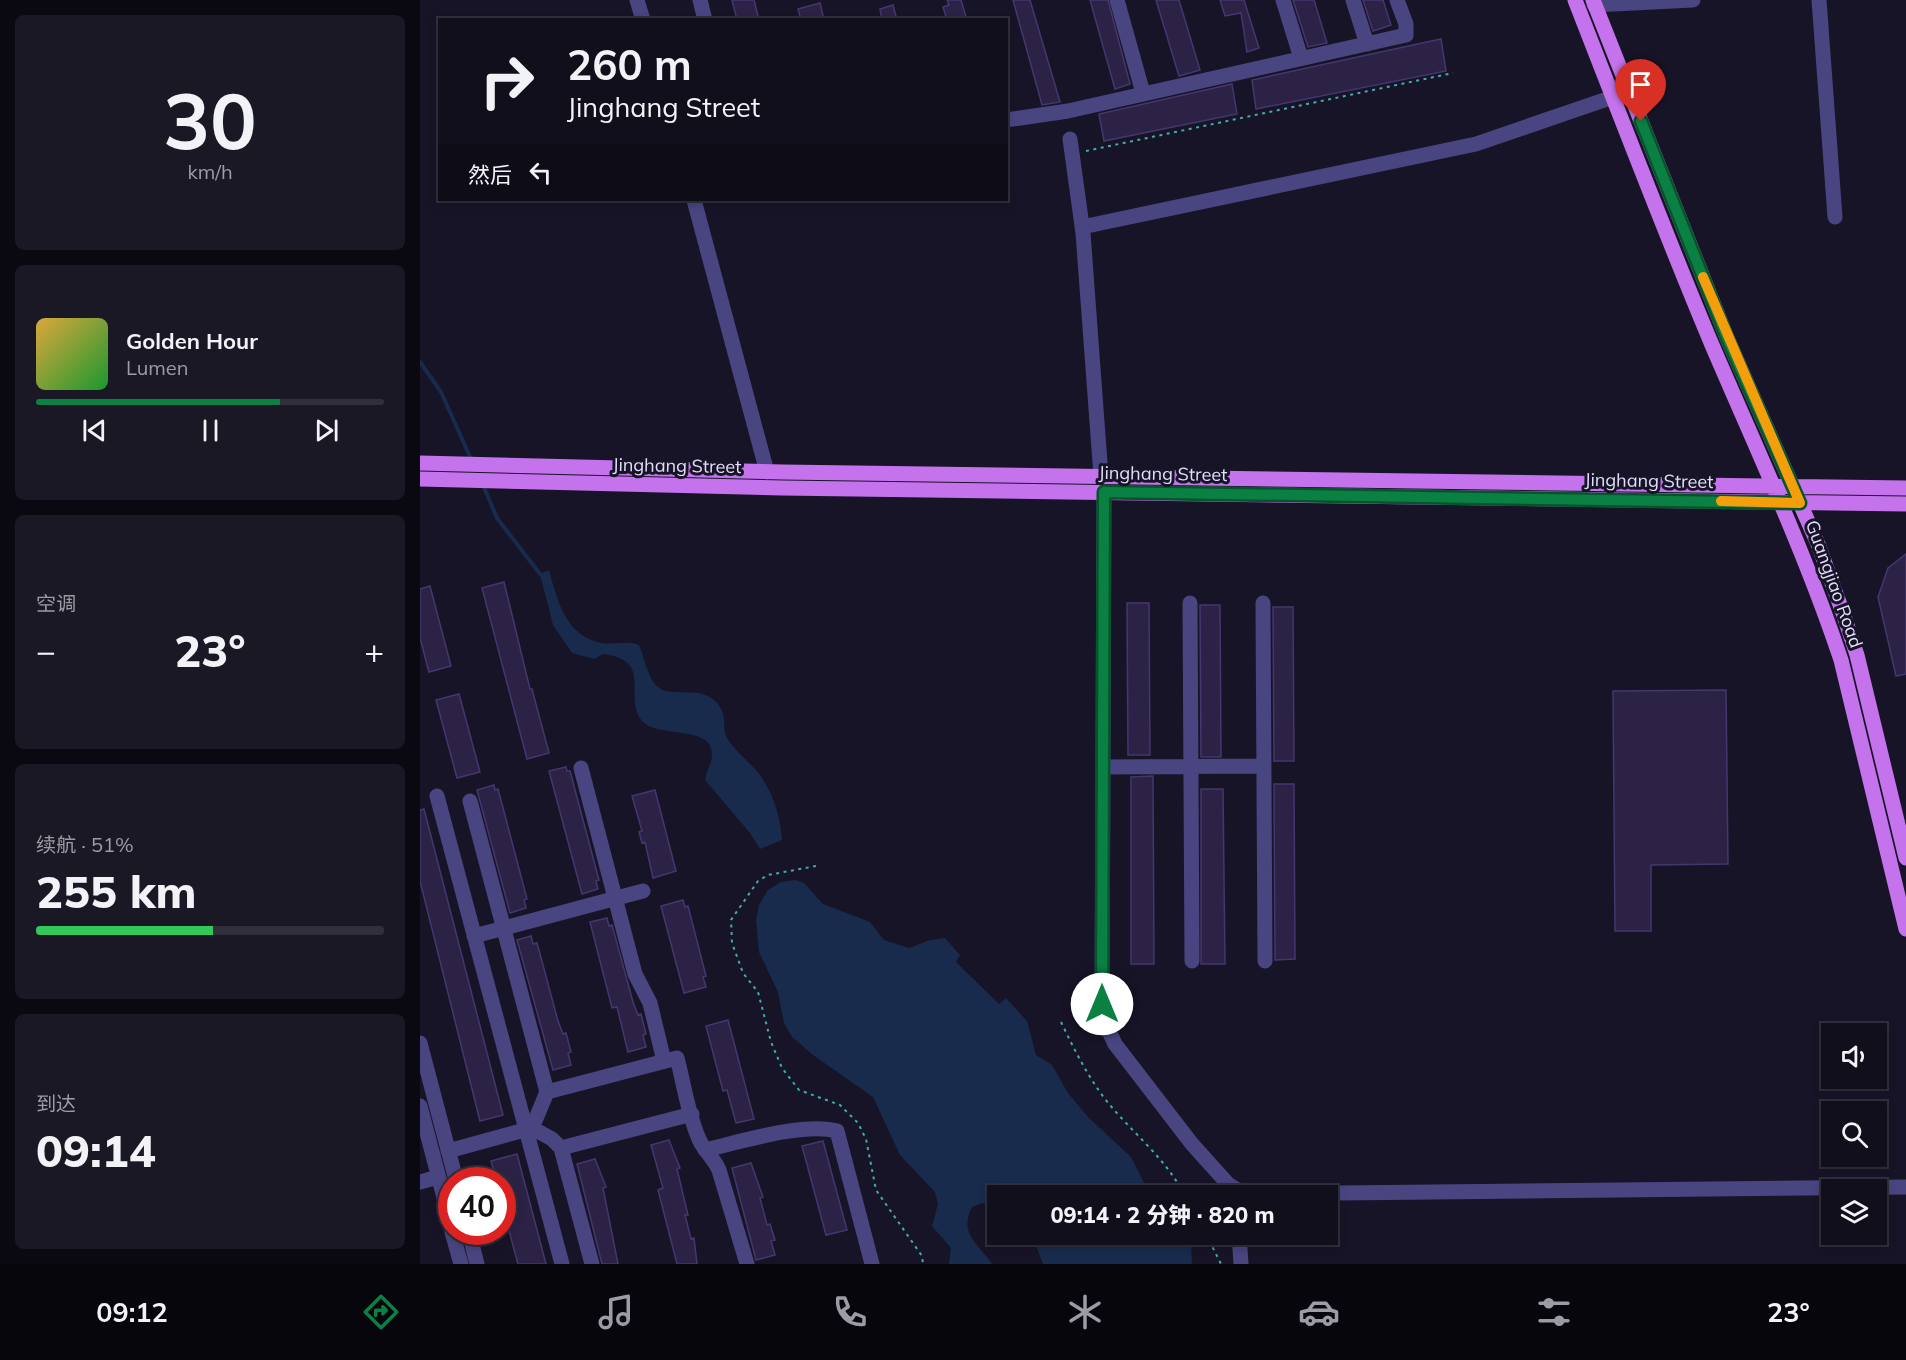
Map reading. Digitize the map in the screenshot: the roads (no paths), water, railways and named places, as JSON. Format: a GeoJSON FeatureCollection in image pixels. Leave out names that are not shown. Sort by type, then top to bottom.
{"type":"FeatureCollection","features":[{"type":"Feature","properties":{"kind":"main road","name":"Guangjiao Road"},"geometry":{"type":"LineString","coordinates":[[1575,0],[1712,344],[1803,550],[1841,660],[1906,929]]}},
{"type":"Feature","properties":{"kind":"main road","name":"Guangjiao Road"},"geometry":{"type":"LineString","coordinates":[[1594,2],[1727,338],[1818,544],[1857,655],[1906,858]]}},
{"type":"Feature","properties":{"kind":"main road","name":"Jinghang Street"},"geometry":{"type":"LineString","coordinates":[[420,464],[767,472],[1906,488]]}},
{"type":"Feature","properties":{"kind":"main road","name":"Jinghang Street"},"geometry":{"type":"LineString","coordinates":[[420,479],[1906,504]]}},
{"type":"Feature","properties":{"kind":"street"},"geometry":{"type":"LineString","coordinates":[[637,0],[642,18]]}},
{"type":"Feature","properties":{"kind":"street"},"geometry":{"type":"LineString","coordinates":[[699,18],[700,0]]}},
{"type":"Feature","properties":{"kind":"street"},"geometry":{"type":"LineString","coordinates":[[1118,0],[1143,93]]}},
{"type":"Feature","properties":{"kind":"street"},"geometry":{"type":"LineString","coordinates":[[1283,0],[1301,58]]}},
{"type":"Feature","properties":{"kind":"street"},"geometry":{"type":"LineString","coordinates":[[1353,0],[1367,44]]}},
{"type":"Feature","properties":{"kind":"street"},"geometry":{"type":"LineString","coordinates":[[1008,120],[1068,111],[1406,35],[1406,24],[1398,0]]}},
{"type":"Feature","properties":{"kind":"street"},"geometry":{"type":"LineString","coordinates":[[1594,2],[1693,0]]}},
{"type":"Feature","properties":{"kind":"street"},"geometry":{"type":"LineString","coordinates":[[1819,0],[1835,217]]}},
{"type":"Feature","properties":{"kind":"street"},"geometry":{"type":"LineString","coordinates":[[1082,227],[1476,144],[1613,97]]}},
{"type":"Feature","properties":{"kind":"street"},"geometry":{"type":"LineString","coordinates":[[1071,146],[1082,227],[1101,476]]}},
{"type":"Feature","properties":{"kind":"street"},"geometry":{"type":"LineString","coordinates":[[694,201],[767,472]]}},
{"type":"Feature","properties":{"kind":"street"},"geometry":{"type":"LineString","coordinates":[[1104,492],[1102,1004],[1105,1023],[1115,1044],[1192,1144],[1229,1185]]}},
{"type":"Feature","properties":{"kind":"street"},"geometry":{"type":"LineString","coordinates":[[1190,603],[1192,961]]}},
{"type":"Feature","properties":{"kind":"street"},"geometry":{"type":"LineString","coordinates":[[1263,603],[1265,961]]}},
{"type":"Feature","properties":{"kind":"street"},"geometry":{"type":"LineString","coordinates":[[1103,767],[1264,766]]}},
{"type":"Feature","properties":{"kind":"street"},"geometry":{"type":"LineString","coordinates":[[581,768],[635,974],[650,1003],[664,1061]]}},
{"type":"Feature","properties":{"kind":"street"},"geometry":{"type":"LineString","coordinates":[[437,796],[529,1129],[562,1264]]}},
{"type":"Feature","properties":{"kind":"street"},"geometry":{"type":"LineString","coordinates":[[470,801],[546,1092],[529,1129]]}},
{"type":"Feature","properties":{"kind":"street"},"geometry":{"type":"LineString","coordinates":[[474,936],[643,891]]}},
{"type":"Feature","properties":{"kind":"street"},"geometry":{"type":"LineString","coordinates":[[420,1043],[452,1167]]}},
{"type":"Feature","properties":{"kind":"street"},"geometry":{"type":"LineString","coordinates":[[546,1092],[677,1058],[697,1135],[705,1150],[713,1156],[719,1170],[747,1264]]}},
{"type":"Feature","properties":{"kind":"street"},"geometry":{"type":"LineString","coordinates":[[420,1106],[438,1177],[420,1182]]}},
{"type":"Feature","properties":{"kind":"street"},"geometry":{"type":"LineString","coordinates":[[561,1148],[692,1114]]}},
{"type":"Feature","properties":{"kind":"street"},"geometry":{"type":"LineString","coordinates":[[705,1150],[772,1134],[827,1128],[837,1131],[843,1142],[872,1264]]}},
{"type":"Feature","properties":{"kind":"street"},"geometry":{"type":"LineString","coordinates":[[448,1151],[529,1129],[552,1139],[561,1148],[592,1264]]}},
{"type":"Feature","properties":{"kind":"street"},"geometry":{"type":"LineString","coordinates":[[1338,1193],[1906,1187]]}},
{"type":"Feature","properties":{"kind":"street"},"geometry":{"type":"LineString","coordinates":[[456,1245],[461,1264]]}},
{"type":"Feature","properties":{"kind":"street"},"geometry":{"type":"LineString","coordinates":[[472,1245],[477,1264]]}},
{"type":"Feature","properties":{"kind":"street"},"geometry":{"type":"LineString","coordinates":[[1240,1245],[1241,1264]]}},
{"type":"Feature","properties":{"kind":"water"},"geometry":{"type":"Polygon","coordinates":[[[549,570],[565,615],[579,633],[601,643],[639,645],[649,675],[660,688],[666,691],[698,693],[714,700],[724,716],[726,736],[729,741],[756,771],[773,798],[782,840],[760,849],[750,833],[705,780],[712,753],[709,744],[693,735],[659,729],[642,721],[635,701],[633,671],[628,664],[619,658],[603,654],[594,659],[572,653],[553,625],[540,574],[549,570]]]}},
{"type":"Feature","properties":{"kind":"water"},"geometry":{"type":"Polygon","coordinates":[[[795,880],[804,883],[823,904],[870,922],[884,940],[909,948],[930,940],[945,938],[960,955],[956,962],[999,1004],[1006,998],[1027,1021],[1036,1055],[1052,1065],[1068,1093],[1088,1117],[1131,1157],[1145,1185],[987,1185],[987,1203],[972,1207],[967,1224],[972,1238],[992,1264],[949,1264],[951,1248],[932,1226],[938,1204],[935,1192],[900,1155],[873,1097],[813,1055],[792,1037],[784,1023],[778,992],[759,952],[756,920],[759,905],[768,890],[781,882],[795,880]]]}},
{"type":"Feature","properties":{"kind":"water"},"geometry":{"type":"Polygon","coordinates":[[[1036,1245],[1191,1245],[1192,1264],[1043,1264],[1036,1245]]]}},
{"type":"Feature","properties":{"kind":"waterway"},"geometry":{"type":"LineString","coordinates":[[420,362],[441,392],[471,459]]}},
{"type":"Feature","properties":{"kind":"waterway"},"geometry":{"type":"LineString","coordinates":[[483,485],[497,518],[540,574]]}}]}
